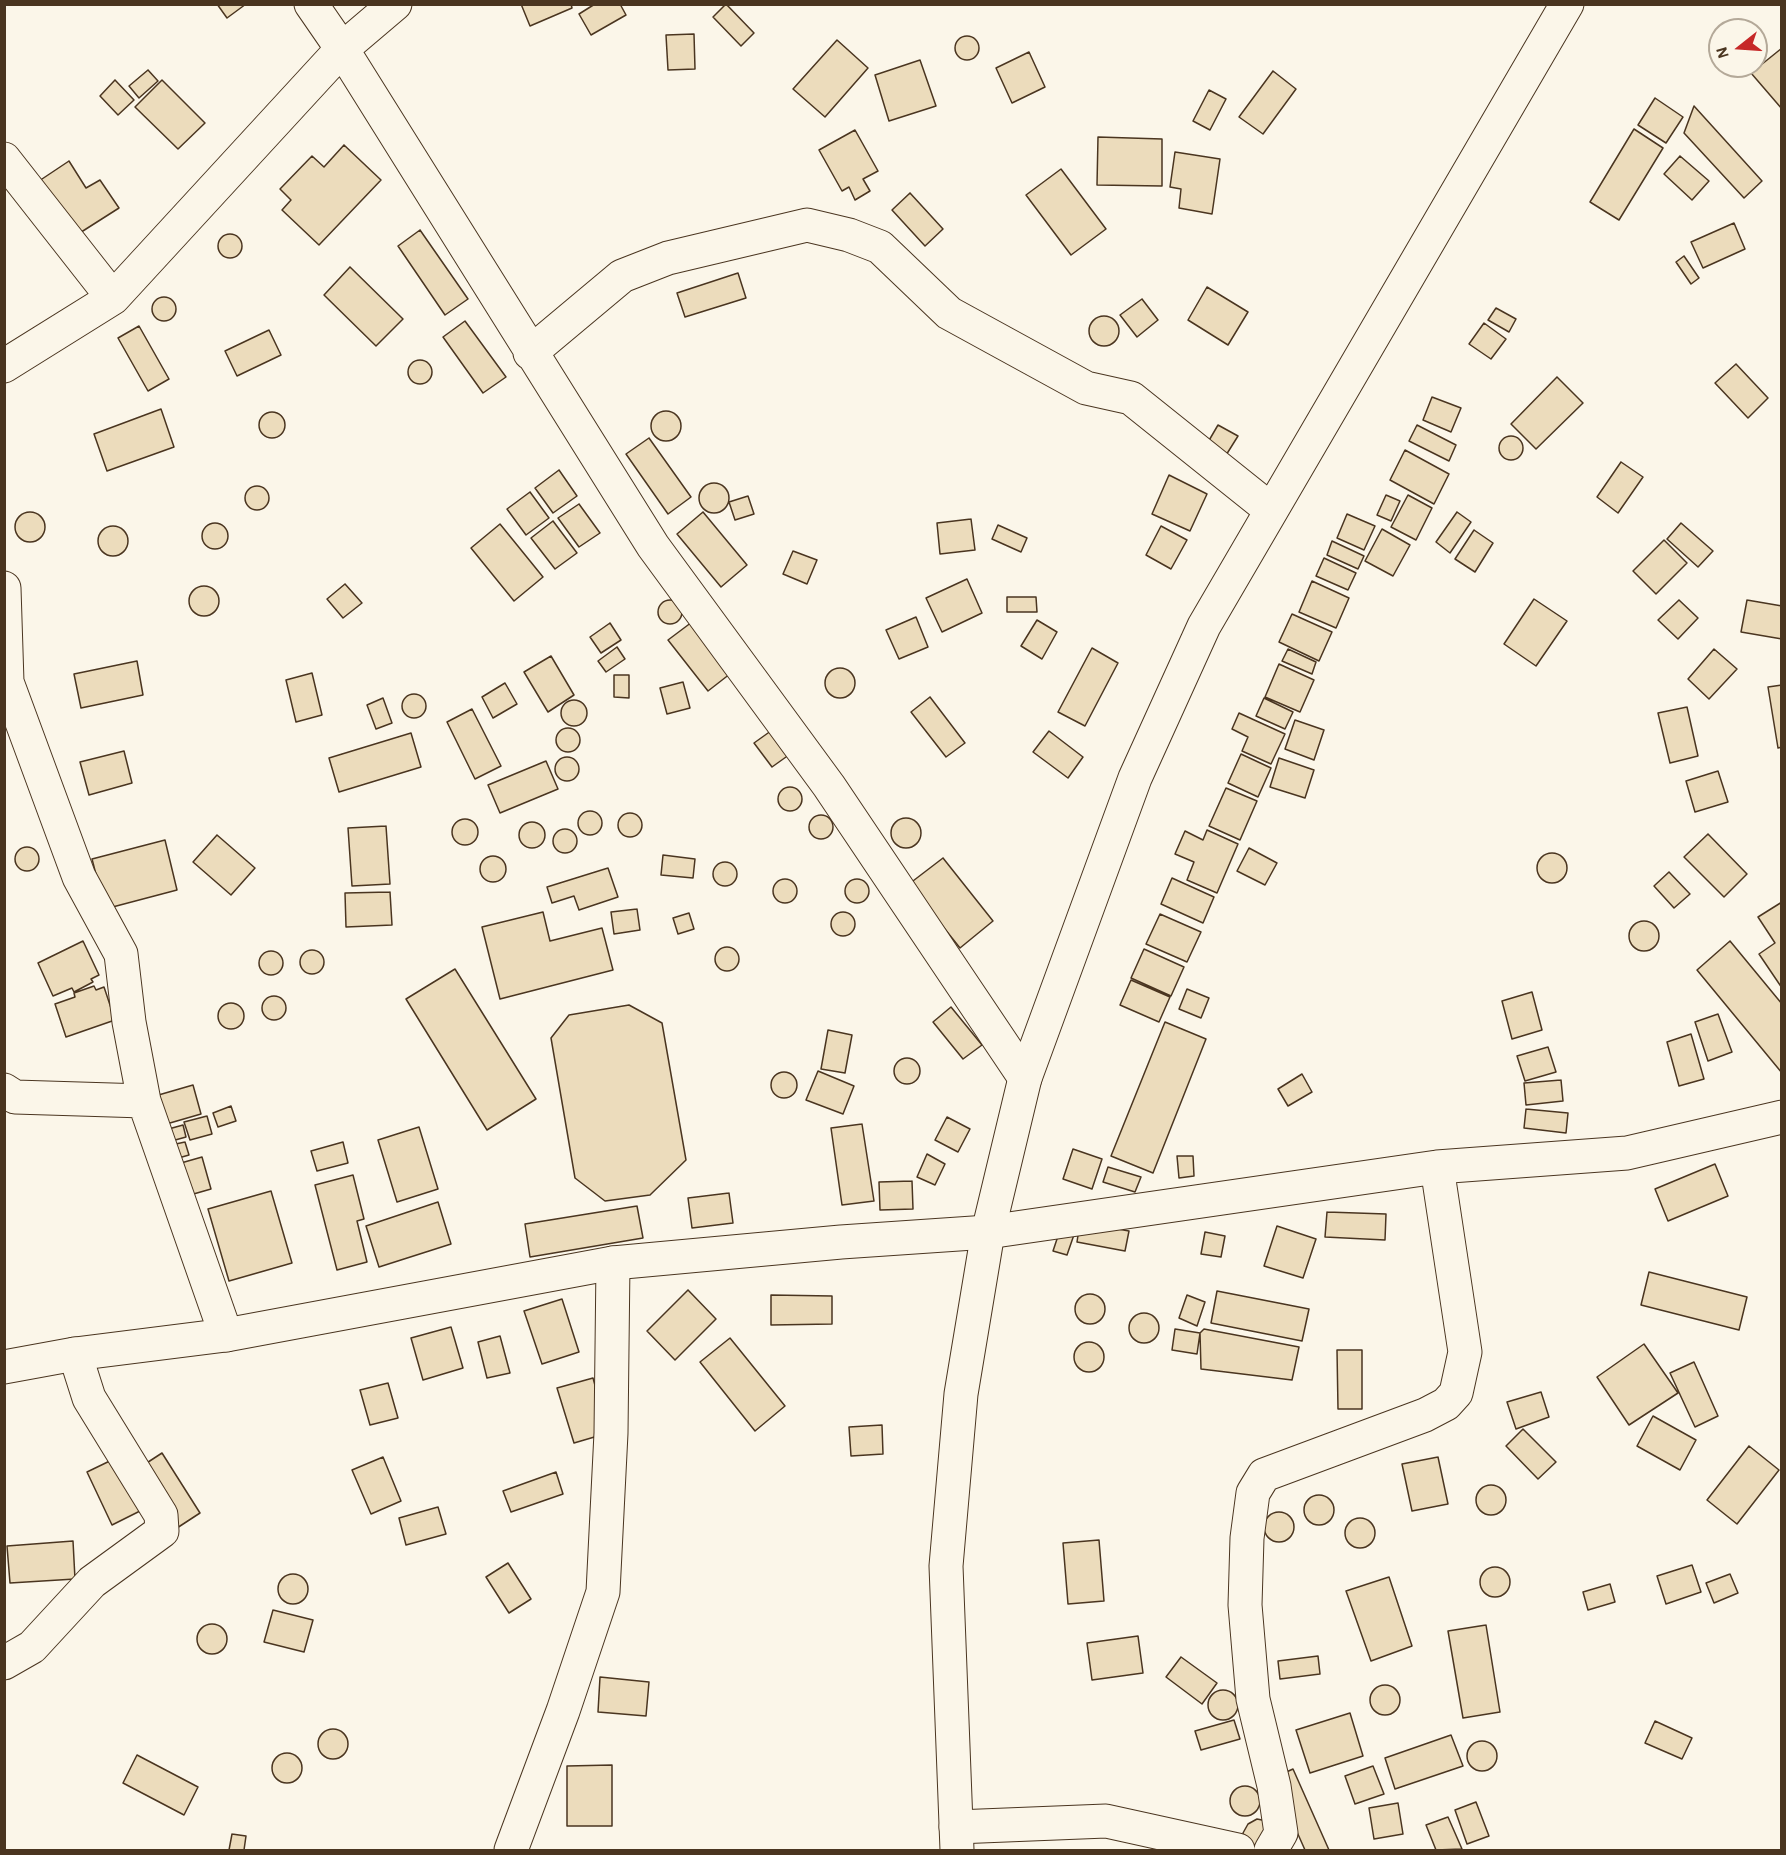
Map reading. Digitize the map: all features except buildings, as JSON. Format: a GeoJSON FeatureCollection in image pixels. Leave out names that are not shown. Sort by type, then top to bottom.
{"type":"FeatureCollection","features":[{"type":"Feature","properties":{"kind":"main road"},"geometry":{"type":"LineString","coordinates":[[311,4],[342,49],[530,353],[653,546],[828,786],[1025,1078]]}},
{"type":"Feature","properties":{"kind":"main road"},"geometry":{"type":"LineString","coordinates":[[4,366],[113,298],[342,49],[395,4]]}},
{"type":"Feature","properties":{"kind":"main road"},"geometry":{"type":"LineString","coordinates":[[1238,1851],[1106,1821],[956,1839],[946,1566],[961,1394],[988,1232],[1025,1078],[1135,778],[1204,626],[1567,4]]}},
{"type":"Feature","properties":{"kind":"main road"},"geometry":{"type":"LineString","coordinates":[[4,159],[113,298]]}},
{"type":"Feature","properties":{"kind":"main road"},"geometry":{"type":"LineString","coordinates":[[530,353],[622,276],[668,258],[807,225],[849,235],[880,247],[949,313],[1086,388],[1131,398],[1271,510]]}},
{"type":"Feature","properties":{"kind":"main road"},"geometry":{"type":"LineString","coordinates":[[4,588],[7,682],[79,877],[121,954],[129,1022],[144,1101],[226,1335]]}},
{"type":"Feature","properties":{"kind":"main road"},"geometry":{"type":"LineString","coordinates":[[4,1090],[15,1097],[144,1101]]}},
{"type":"Feature","properties":{"kind":"main road"},"geometry":{"type":"LineString","coordinates":[[4,1367],[75,1354],[226,1335],[613,1263],[841,1242],[988,1232],[1437,1167],[1628,1153],[1782,1117]]}},
{"type":"Feature","properties":{"kind":"main road"},"geometry":{"type":"LineString","coordinates":[[1271,1851],[1281,1833],[1274,1786],[1253,1700],[1245,1605],[1247,1538],[1253,1492],[1264,1475],[1425,1415],[1446,1404],[1456,1393],[1465,1352],[1437,1167]]}},
{"type":"Feature","properties":{"kind":"main road"},"geometry":{"type":"LineString","coordinates":[[512,1851],[603,1592],[611,1433],[613,1263]]}},
{"type":"Feature","properties":{"kind":"main road"},"geometry":{"type":"LineString","coordinates":[[4,1662],[32,1647],[92,1582],[162,1531],[161,1515],[89,1398],[75,1354]]}}]}
